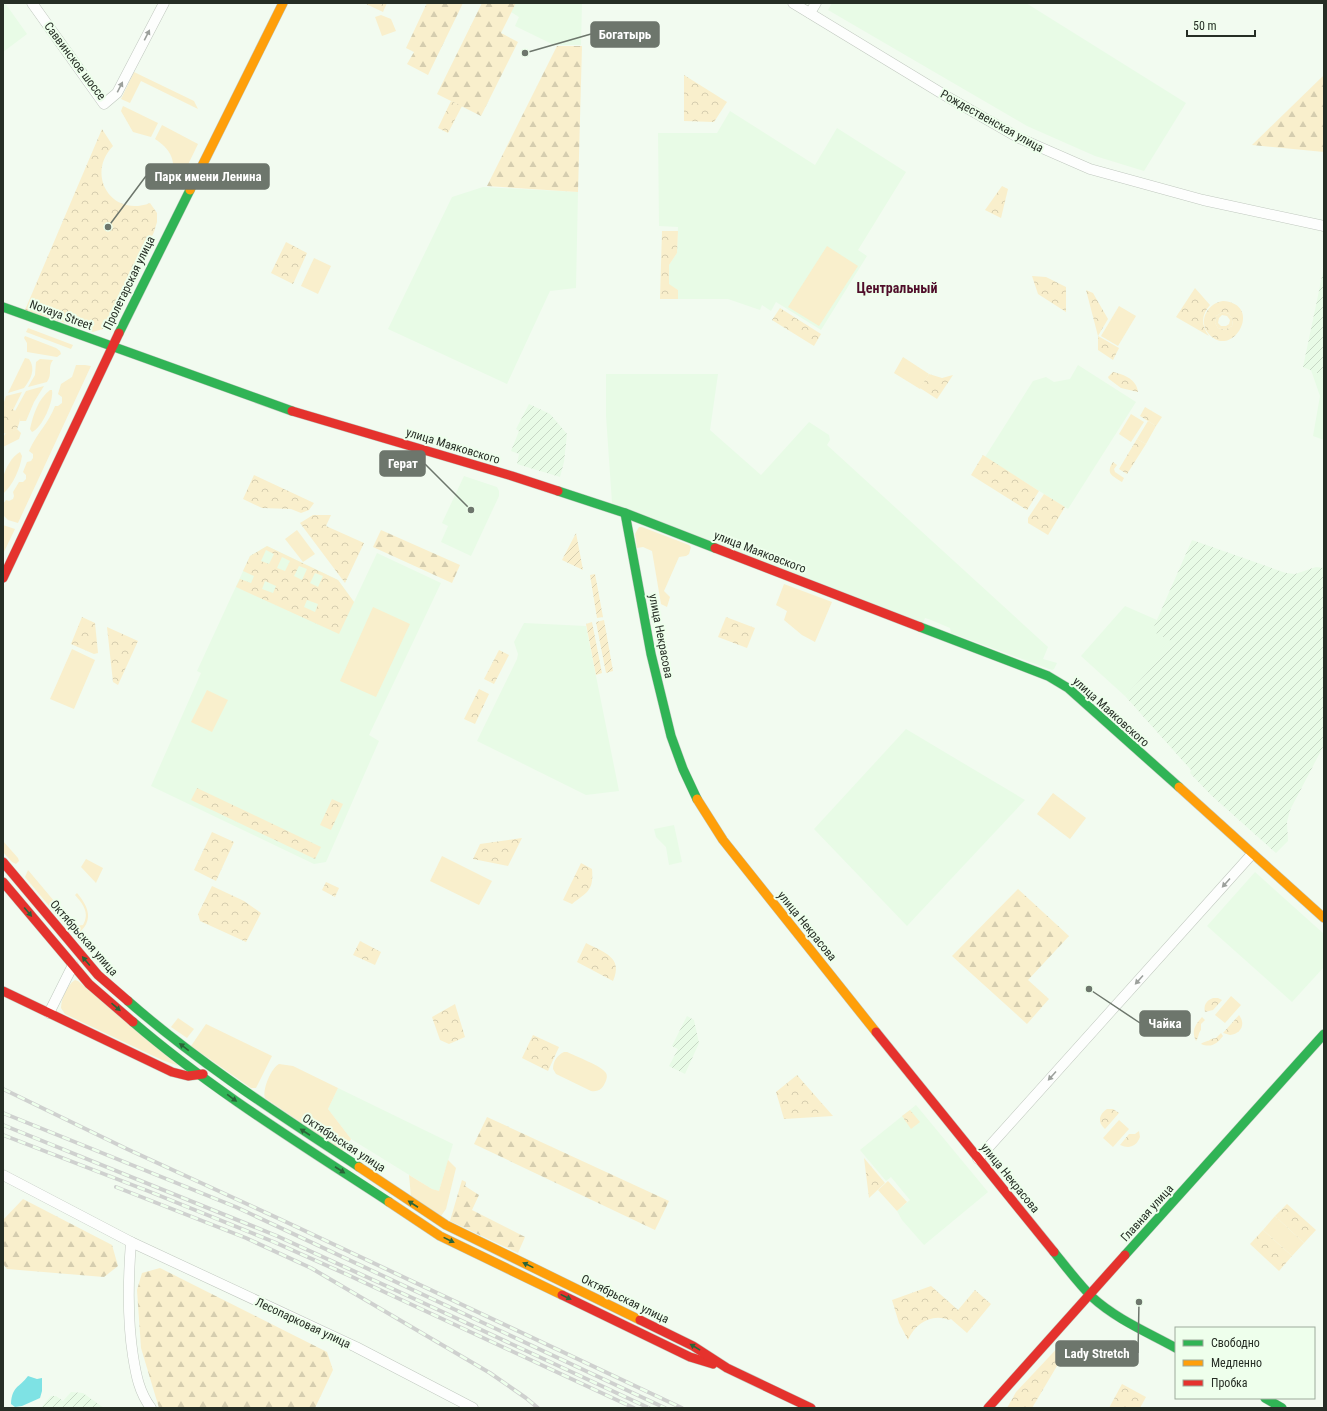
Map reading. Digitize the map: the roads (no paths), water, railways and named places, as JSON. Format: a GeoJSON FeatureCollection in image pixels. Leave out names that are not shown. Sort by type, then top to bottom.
{"type":"FeatureCollection","features":[{"type":"Feature","properties":{"kind":"street","name":"Саввинское шоссе"},"geometry":{"type":"LineString","coordinates":[[32,3],[104,104],[117,93],[164,3]]}},
{"type":"Feature","properties":{"kind":"street","name":"Пролетарская улица"},"geometry":{"type":"LineString","coordinates":[[3,578],[112,346],[283,3]]}},
{"type":"Feature","properties":{"kind":"street","name":"Рождественская улица"},"geometry":{"type":"LineString","coordinates":[[793,3],[946,96],[1019,138],[1083,166],[1203,200],[1324,226]]}},
{"type":"Feature","properties":{"kind":"street"},"geometry":{"type":"LineString","coordinates":[[810,13],[816,3]]}},
{"type":"Feature","properties":{"kind":"street","name":"Novaya Street"},"geometry":{"type":"LineString","coordinates":[[3,306],[112,346]]}},
{"type":"Feature","properties":{"kind":"street","name":"улица Маяковского"},"geometry":{"type":"LineString","coordinates":[[112,346],[276,406],[512,476],[625,513],[1048,676],[1068,688],[1079,697],[1324,918]]}},
{"type":"Feature","properties":{"kind":"street","name":"улица Некрасова"},"geometry":{"type":"LineString","coordinates":[[625,513],[651,654],[671,736],[683,769],[700,805],[724,840],[783,916],[978,1159],[1089,1294],[1111,1311],[1175,1347]]}},
{"type":"Feature","properties":{"kind":"street"},"geometry":{"type":"LineString","coordinates":[[978,1159],[1252,854]]}},
{"type":"Feature","properties":{"kind":"street","name":"Октябрьская улица"},"geometry":{"type":"LineString","coordinates":[[3,862],[98,975],[161,1030],[254,1099],[446,1225],[693,1346],[727,1368],[811,1408]]}},
{"type":"Feature","properties":{"kind":"street","name":"Октябрьская улица"},"geometry":{"type":"LineString","coordinates":[[3,882],[90,984],[142,1030],[248,1110],[440,1236],[690,1358],[727,1368]]}},
{"type":"Feature","properties":{"kind":"street"},"geometry":{"type":"LineString","coordinates":[[49,1013],[73,965]]}},
{"type":"Feature","properties":{"kind":"street"},"geometry":{"type":"LineString","coordinates":[[3,991],[172,1072],[189,1076],[200,1075],[215,1070]]}},
{"type":"Feature","properties":{"kind":"street","name":"Главная улица"},"geometry":{"type":"LineString","coordinates":[[988,1408],[1324,1034]]}},
{"type":"Feature","properties":{"kind":"street","name":"Лесопарковая улица"},"geometry":{"type":"LineString","coordinates":[[3,1175],[130,1242],[356,1347],[474,1408]]}},
{"type":"Feature","properties":{"kind":"street"},"geometry":{"type":"LineString","coordinates":[[130,1242],[128,1284],[130,1341],[139,1387],[150,1408]]}},
{"type":"Feature","properties":{"kind":"street"},"geometry":{"type":"LineString","coordinates":[[1266,1399],[1282,1408]]}},
{"type":"Feature","properties":{"kind":"water"},"geometry":{"type":"Polygon","coordinates":[[[28,1376],[37,1379],[42,1378],[42,1391],[40,1398],[22,1406],[15,1407],[11,1404],[14,1390],[28,1376]]]}},
{"type":"Feature","properties":{"kind":"railway"},"geometry":{"type":"LineString","coordinates":[[3,1089],[127,1149],[682,1408]]}},
{"type":"Feature","properties":{"kind":"railway"},"geometry":{"type":"LineString","coordinates":[[3,1113],[236,1207],[665,1408]]}},
{"type":"Feature","properties":{"kind":"railway"},"geometry":{"type":"LineString","coordinates":[[3,1125],[277,1236],[649,1408]]}},
{"type":"Feature","properties":{"kind":"railway"},"geometry":{"type":"LineString","coordinates":[[3,1135],[274,1242],[634,1408]]}},
{"type":"Feature","properties":{"kind":"railway"},"geometry":{"type":"LineString","coordinates":[[116,1187],[246,1238],[311,1268],[490,1373],[538,1408]]}},
{"type":"Feature","properties":{"kind":"place","name":"Богатырь"},"geometry":{"type":"Point","coordinates":[525,53]}},
{"type":"Feature","properties":{"kind":"place","name":"Парк имени Ленина"},"geometry":{"type":"Point","coordinates":[108,227]}},
{"type":"Feature","properties":{"kind":"place","name":"Герат"},"geometry":{"type":"Point","coordinates":[471,510]}},
{"type":"Feature","properties":{"kind":"place","name":"Чайка"},"geometry":{"type":"Point","coordinates":[1089,989]}},
{"type":"Feature","properties":{"kind":"place","name":"Lady Stretch"},"geometry":{"type":"Point","coordinates":[1139,1302]}},
{"type":"Feature","properties":{"kind":"district","name":"Центральный"},"geometry":{"type":"Point","coordinates":[897,288]}}]}
